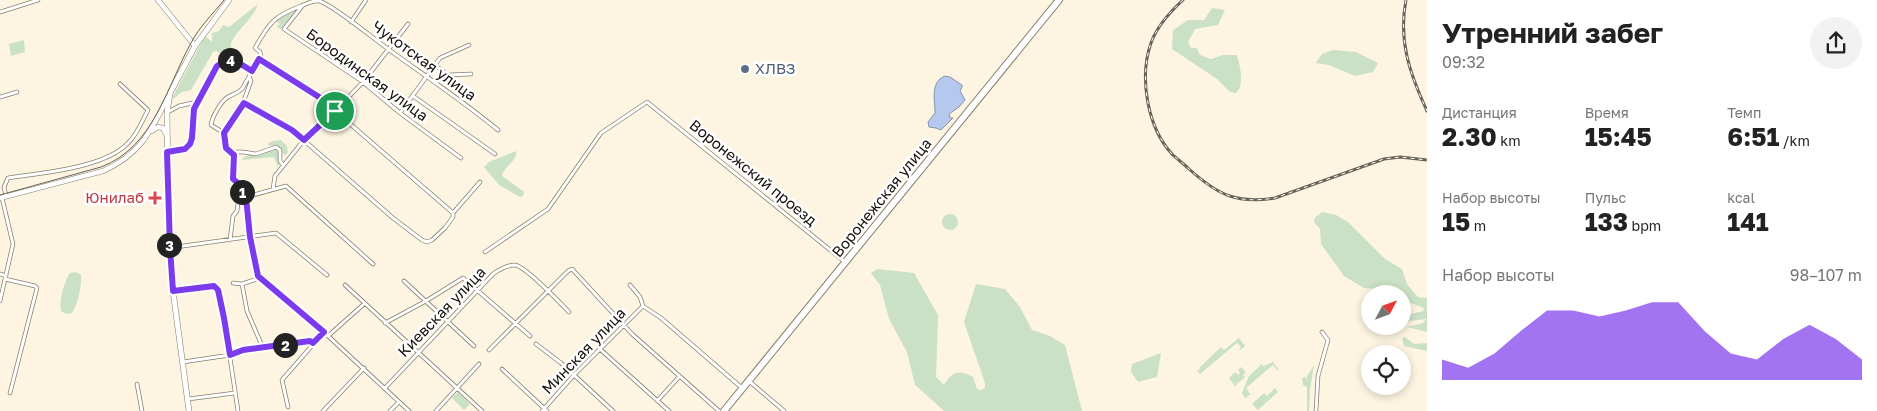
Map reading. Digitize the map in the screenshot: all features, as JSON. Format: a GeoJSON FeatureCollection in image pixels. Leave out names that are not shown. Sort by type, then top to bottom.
{"type":"FeatureCollection","features":[{"type":"Feature","properties":{"kind":"highway","name":"Воронежская улица"},"geometry":{"type":"LineString","coordinates":[[724,411],[1059,0]]}},
{"type":"Feature","properties":{"kind":"main road"},"geometry":{"type":"LineString","coordinates":[[158,0],[195,46]]}},
{"type":"Feature","properties":{"kind":"main road"},"geometry":{"type":"LineString","coordinates":[[3,198],[110,168],[129,156],[151,132],[195,46],[229,0]]}},
{"type":"Feature","properties":{"kind":"main road"},"geometry":{"type":"LineString","coordinates":[[170,93],[166,135],[170,248],[173,291],[189,411]]}},
{"type":"Feature","properties":{"kind":"main road"},"geometry":{"type":"LineString","coordinates":[[151,132],[158,127],[163,128],[166,135]]}},
{"type":"Feature","properties":{"kind":"street"},"geometry":{"type":"LineString","coordinates":[[0,12],[38,0]]}},
{"type":"Feature","properties":{"kind":"street"},"geometry":{"type":"LineString","coordinates":[[351,22],[366,0]]}},
{"type":"Feature","properties":{"kind":"street","name":"Чукотская улица"},"geometry":{"type":"LineString","coordinates":[[303,5],[309,2],[319,1],[323,3],[427,76],[498,130]]}},
{"type":"Feature","properties":{"kind":"street"},"geometry":{"type":"LineString","coordinates":[[224,133],[211,125],[212,120],[226,98],[240,91],[249,77],[261,54],[255,48],[269,24],[289,10],[303,5]]}},
{"type":"Feature","properties":{"kind":"street","name":"Бородинская улица"},"geometry":{"type":"LineString","coordinates":[[303,5],[284,29],[363,82],[400,113],[460,158]]}},
{"type":"Feature","properties":{"kind":"street"},"geometry":{"type":"LineString","coordinates":[[273,189],[275,176],[283,165],[304,140],[363,82],[408,24]]}},
{"type":"Feature","properties":{"kind":"street"},"geometry":{"type":"LineString","coordinates":[[400,113],[440,58],[469,45]]}},
{"type":"Feature","properties":{"kind":"street"},"geometry":{"type":"LineString","coordinates":[[259,59],[319,97],[453,213]]}},
{"type":"Feature","properties":{"kind":"street"},"geometry":{"type":"LineString","coordinates":[[167,152],[185,149],[190,144],[197,102],[217,66],[234,60],[252,71]]}},
{"type":"Feature","properties":{"kind":"street"},"geometry":{"type":"LineString","coordinates":[[435,65],[448,75],[471,74]]}},
{"type":"Feature","properties":{"kind":"street"},"geometry":{"type":"LineString","coordinates":[[249,77],[251,81],[244,103],[224,133],[226,148],[233,152],[261,153],[276,147],[280,150],[280,161],[283,165]]}},
{"type":"Feature","properties":{"kind":"street"},"geometry":{"type":"LineString","coordinates":[[0,300],[13,244],[3,198],[4,187],[8,178],[63,169],[117,153],[130,142],[148,110],[120,84]]}},
{"type":"Feature","properties":{"kind":"street"},"geometry":{"type":"LineString","coordinates":[[0,97],[17,92]]}},
{"type":"Feature","properties":{"kind":"street"},"geometry":{"type":"LineString","coordinates":[[413,96],[496,154]]}},
{"type":"Feature","properties":{"kind":"street"},"geometry":{"type":"LineString","coordinates":[[167,113],[178,106],[197,102]]}},
{"type":"Feature","properties":{"kind":"street","name":"Воронежский проезд"},"geometry":{"type":"LineString","coordinates":[[485,252],[551,207],[601,133],[647,102],[845,263]]}},
{"type":"Feature","properties":{"kind":"street"},"geometry":{"type":"LineString","coordinates":[[244,103],[292,130],[393,218],[416,237],[427,242],[445,228],[453,217],[453,213],[480,182]]}},
{"type":"Feature","properties":{"kind":"street"},"geometry":{"type":"LineString","coordinates":[[233,152],[232,176],[246,197],[250,237],[256,268],[260,278],[324,332],[409,411]]}},
{"type":"Feature","properties":{"kind":"street"},"geometry":{"type":"LineString","coordinates":[[246,197],[284,186],[291,190],[373,264]]}},
{"type":"Feature","properties":{"kind":"street"},"geometry":{"type":"LineString","coordinates":[[230,240],[240,187]]}},
{"type":"Feature","properties":{"kind":"street"},"geometry":{"type":"LineString","coordinates":[[170,248],[276,233],[327,275]]}},
{"type":"Feature","properties":{"kind":"street","name":"Киевская улица"},"geometry":{"type":"LineString","coordinates":[[385,388],[477,290],[499,271],[513,265],[521,268],[548,290]]}},
{"type":"Feature","properties":{"kind":"street"},"geometry":{"type":"LineString","coordinates":[[489,350],[568,271],[574,270],[623,325],[719,411]]}},
{"type":"Feature","properties":{"kind":"street"},"geometry":{"type":"LineString","coordinates":[[0,274],[6,278],[37,288],[10,393]]}},
{"type":"Feature","properties":{"kind":"street"},"geometry":{"type":"LineString","coordinates":[[233,283],[242,284],[260,278]]}},
{"type":"Feature","properties":{"kind":"street"},"geometry":{"type":"LineString","coordinates":[[385,322],[426,301],[463,278],[530,336]]}},
{"type":"Feature","properties":{"kind":"street"},"geometry":{"type":"LineString","coordinates":[[404,281],[474,346]]}},
{"type":"Feature","properties":{"kind":"street"},"geometry":{"type":"LineString","coordinates":[[242,284],[247,311],[262,348]]}},
{"type":"Feature","properties":{"kind":"street"},"geometry":{"type":"LineString","coordinates":[[630,285],[640,297],[643,306],[661,318],[743,388]]}},
{"type":"Feature","properties":{"kind":"street"},"geometry":{"type":"LineString","coordinates":[[173,291],[214,286],[219,293],[238,411]]}},
{"type":"Feature","properties":{"kind":"street"},"geometry":{"type":"LineString","coordinates":[[345,286],[482,411]]}},
{"type":"Feature","properties":{"kind":"street"},"geometry":{"type":"LineString","coordinates":[[548,290],[569,312]]}},
{"type":"Feature","properties":{"kind":"street"},"geometry":{"type":"LineString","coordinates":[[328,336],[364,304]]}},
{"type":"Feature","properties":{"kind":"street","name":"Минская улица"},"geometry":{"type":"LineString","coordinates":[[544,410],[574,375],[643,306]]}},
{"type":"Feature","properties":{"kind":"street"},"geometry":{"type":"LineString","coordinates":[[288,407],[282,380],[324,332]]}},
{"type":"Feature","properties":{"kind":"street"},"geometry":{"type":"LineString","coordinates":[[1316,411],[1318,376],[1328,340],[1322,332]]}},
{"type":"Feature","properties":{"kind":"street"},"geometry":{"type":"LineString","coordinates":[[182,362],[230,355],[243,350],[310,341],[313,343]]}},
{"type":"Feature","properties":{"kind":"street"},"geometry":{"type":"LineString","coordinates":[[536,344],[574,375],[613,411]]}},
{"type":"Feature","properties":{"kind":"street"},"geometry":{"type":"LineString","coordinates":[[601,350],[669,411]]}},
{"type":"Feature","properties":{"kind":"street"},"geometry":{"type":"LineString","coordinates":[[436,411],[479,364]]}},
{"type":"Feature","properties":{"kind":"street"},"geometry":{"type":"LineString","coordinates":[[323,411],[364,368]]}},
{"type":"Feature","properties":{"kind":"street"},"geometry":{"type":"LineString","coordinates":[[502,369],[544,410]]}},
{"type":"Feature","properties":{"kind":"street"},"geometry":{"type":"LineString","coordinates":[[658,401],[679,377]]}},
{"type":"Feature","properties":{"kind":"street"},"geometry":{"type":"LineString","coordinates":[[749,380],[784,411]]}},
{"type":"Feature","properties":{"kind":"street"},"geometry":{"type":"LineString","coordinates":[[137,384],[142,411]]}},
{"type":"Feature","properties":{"kind":"street"},"geometry":{"type":"LineString","coordinates":[[187,399],[235,393]]}},
{"type":"Feature","properties":{"kind":"street"},"geometry":{"type":"LineString","coordinates":[[390,411],[399,402]]}},
{"type":"Feature","properties":{"kind":"green space"},"geometry":{"type":"Polygon","coordinates":[[[258,4],[253,15],[231,43],[232,56],[230,58],[216,51],[213,52],[191,90],[182,92],[173,99],[205,36],[212,42],[212,33],[219,31],[223,25],[229,27],[258,4]]]}},
{"type":"Feature","properties":{"kind":"green space"},"geometry":{"type":"Polygon","coordinates":[[[1212,8],[1225,10],[1218,25],[1195,29],[1188,42],[1191,48],[1197,48],[1200,55],[1211,59],[1223,55],[1237,55],[1241,80],[1239,90],[1236,93],[1230,92],[1217,79],[1172,49],[1173,30],[1188,20],[1204,20],[1212,8]]]}},
{"type":"Feature","properties":{"kind":"green space"},"geometry":{"type":"Polygon","coordinates":[[[297,9],[281,29],[278,28],[277,26],[280,24],[276,21],[290,11],[297,9]]]}},
{"type":"Feature","properties":{"kind":"green space"},"geometry":{"type":"Polygon","coordinates":[[[24,40],[25,52],[11,56],[9,44],[24,40]]]}},
{"type":"Feature","properties":{"kind":"green space"},"geometry":{"type":"Polygon","coordinates":[[[1333,50],[1356,52],[1378,63],[1373,72],[1355,76],[1329,65],[1316,63],[1322,54],[1333,50]]]}},
{"type":"Feature","properties":{"kind":"green space"},"geometry":{"type":"Polygon","coordinates":[[[281,140],[287,146],[288,152],[286,155],[278,147],[269,146],[268,144],[272,141],[281,140]]]}},
{"type":"Feature","properties":{"kind":"green space"},"geometry":{"type":"Polygon","coordinates":[[[275,148],[279,151],[280,163],[278,167],[274,157],[241,160],[252,153],[275,148]]]}},
{"type":"Feature","properties":{"kind":"green space"},"geometry":{"type":"Polygon","coordinates":[[[516,151],[515,158],[505,169],[502,176],[524,192],[523,196],[520,197],[499,185],[484,167],[489,162],[516,151]]]}},
{"type":"Feature","properties":{"kind":"green space"},"geometry":{"type":"Polygon","coordinates":[[[1322,212],[1336,215],[1348,222],[1385,259],[1402,269],[1408,285],[1361,286],[1344,276],[1321,244],[1320,229],[1314,222],[1315,218],[1322,212]]]}},
{"type":"Feature","properties":{"kind":"green space"},"geometry":{"type":"Polygon","coordinates":[[[950,214],[958,222],[950,230],[942,222],[950,214]]]}},
{"type":"Feature","properties":{"kind":"green space"},"geometry":{"type":"Polygon","coordinates":[[[877,269],[914,273],[938,315],[936,377],[944,385],[956,373],[963,373],[973,377],[977,389],[985,388],[985,383],[964,322],[976,284],[1005,289],[1020,307],[1032,330],[1050,336],[1065,345],[1082,411],[944,411],[915,385],[907,352],[889,319],[880,285],[871,273],[877,269]]]}},
{"type":"Feature","properties":{"kind":"green space"},"geometry":{"type":"Polygon","coordinates":[[[76,272],[81,275],[79,295],[72,313],[66,314],[61,311],[63,291],[70,273],[76,272]]]}},
{"type":"Feature","properties":{"kind":"green space"},"geometry":{"type":"Polygon","coordinates":[[[1411,289],[1418,297],[1427,298],[1427,332],[1411,328],[1411,326],[1423,323],[1426,319],[1411,321],[1411,314],[1423,311],[1424,308],[1411,303],[1411,289]]]}},
{"type":"Feature","properties":{"kind":"green space"},"geometry":{"type":"Polygon","coordinates":[[[1405,337],[1414,344],[1427,343],[1427,351],[1411,348],[1411,345],[1404,345],[1402,338],[1405,337]]]}},
{"type":"Feature","properties":{"kind":"green space"},"geometry":{"type":"Polygon","coordinates":[[[1239,338],[1245,346],[1240,350],[1241,347],[1237,343],[1200,374],[1196,370],[1200,370],[1199,368],[1221,347],[1224,350],[1239,338]]]}},
{"type":"Feature","properties":{"kind":"green space"},"geometry":{"type":"Polygon","coordinates":[[[1161,353],[1157,377],[1138,382],[1131,372],[1132,364],[1161,353]]]}},
{"type":"Feature","properties":{"kind":"green space"},"geometry":{"type":"Polygon","coordinates":[[[1273,362],[1279,370],[1273,365],[1246,388],[1250,394],[1254,392],[1245,398],[1242,393],[1249,376],[1262,364],[1263,366],[1259,368],[1273,362]]]}},
{"type":"Feature","properties":{"kind":"green space"},"geometry":{"type":"Polygon","coordinates":[[[1314,365],[1309,411],[1307,411],[1307,387],[1303,385],[1302,378],[1306,377],[1306,382],[1307,376],[1314,365]]]}},
{"type":"Feature","properties":{"kind":"green space"},"geometry":{"type":"Polygon","coordinates":[[[1241,367],[1246,372],[1243,375],[1245,377],[1237,384],[1233,380],[1237,385],[1235,386],[1229,378],[1235,372],[1238,375],[1240,373],[1238,370],[1241,367]]]}},
{"type":"Feature","properties":{"kind":"green space"},"geometry":{"type":"Polygon","coordinates":[[[1275,388],[1278,392],[1258,410],[1252,404],[1264,393],[1267,396],[1275,388]]]}},
{"type":"Feature","properties":{"kind":"green space"},"geometry":{"type":"Polygon","coordinates":[[[458,392],[470,404],[464,410],[452,398],[458,392]]]}},
{"type":"Feature","properties":{"kind":"water"},"geometry":{"type":"Polygon","coordinates":[[[945,76],[962,85],[960,91],[965,100],[949,114],[950,118],[953,118],[941,130],[929,127],[928,122],[935,113],[935,87],[937,82],[945,76]]]}},
{"type":"Feature","properties":{"kind":"tram line"},"geometry":{"type":"LineString","coordinates":[[0,195],[101,167],[119,158],[134,146],[157,114],[194,37],[224,0]]}},
{"type":"Feature","properties":{"kind":"railway"},"geometry":{"type":"LineString","coordinates":[[1183,0],[1164,20],[1151,43],[1147,56],[1146,71],[1148,101],[1151,116],[1163,143],[1174,156],[1209,185],[1228,196],[1261,200],[1275,198],[1384,159],[1400,157],[1427,160]]}},
{"type":"Feature","properties":{"kind":"railway"},"geometry":{"type":"LineString","coordinates":[[1406,0],[1404,29],[1407,57],[1415,84],[1427,111]]}},
{"type":"Feature","properties":{"kind":"place","name":"ХЛВЗ"},"geometry":{"type":"Point","coordinates":[745,69]}},
{"type":"Feature","properties":{"kind":"place","name":"Юнилаб"},"geometry":{"type":"Point","coordinates":[155,198]}},
{"type":"Feature","properties":{"kind":"route"},"geometry":{"type":"LineString","coordinates":[[259,59],[319,97],[335,111],[304,140],[292,130],[244,103],[224,133],[226,148],[233,152],[234,156],[233,179],[238,183],[246,197],[250,237],[258,276],[324,332],[313,343],[310,341],[267,348],[254,348],[230,355],[218,290],[214,286],[173,291],[167,152],[185,149],[190,144],[194,109],[197,102],[217,66],[227,60],[234,60],[252,71],[259,59]]}}]}
